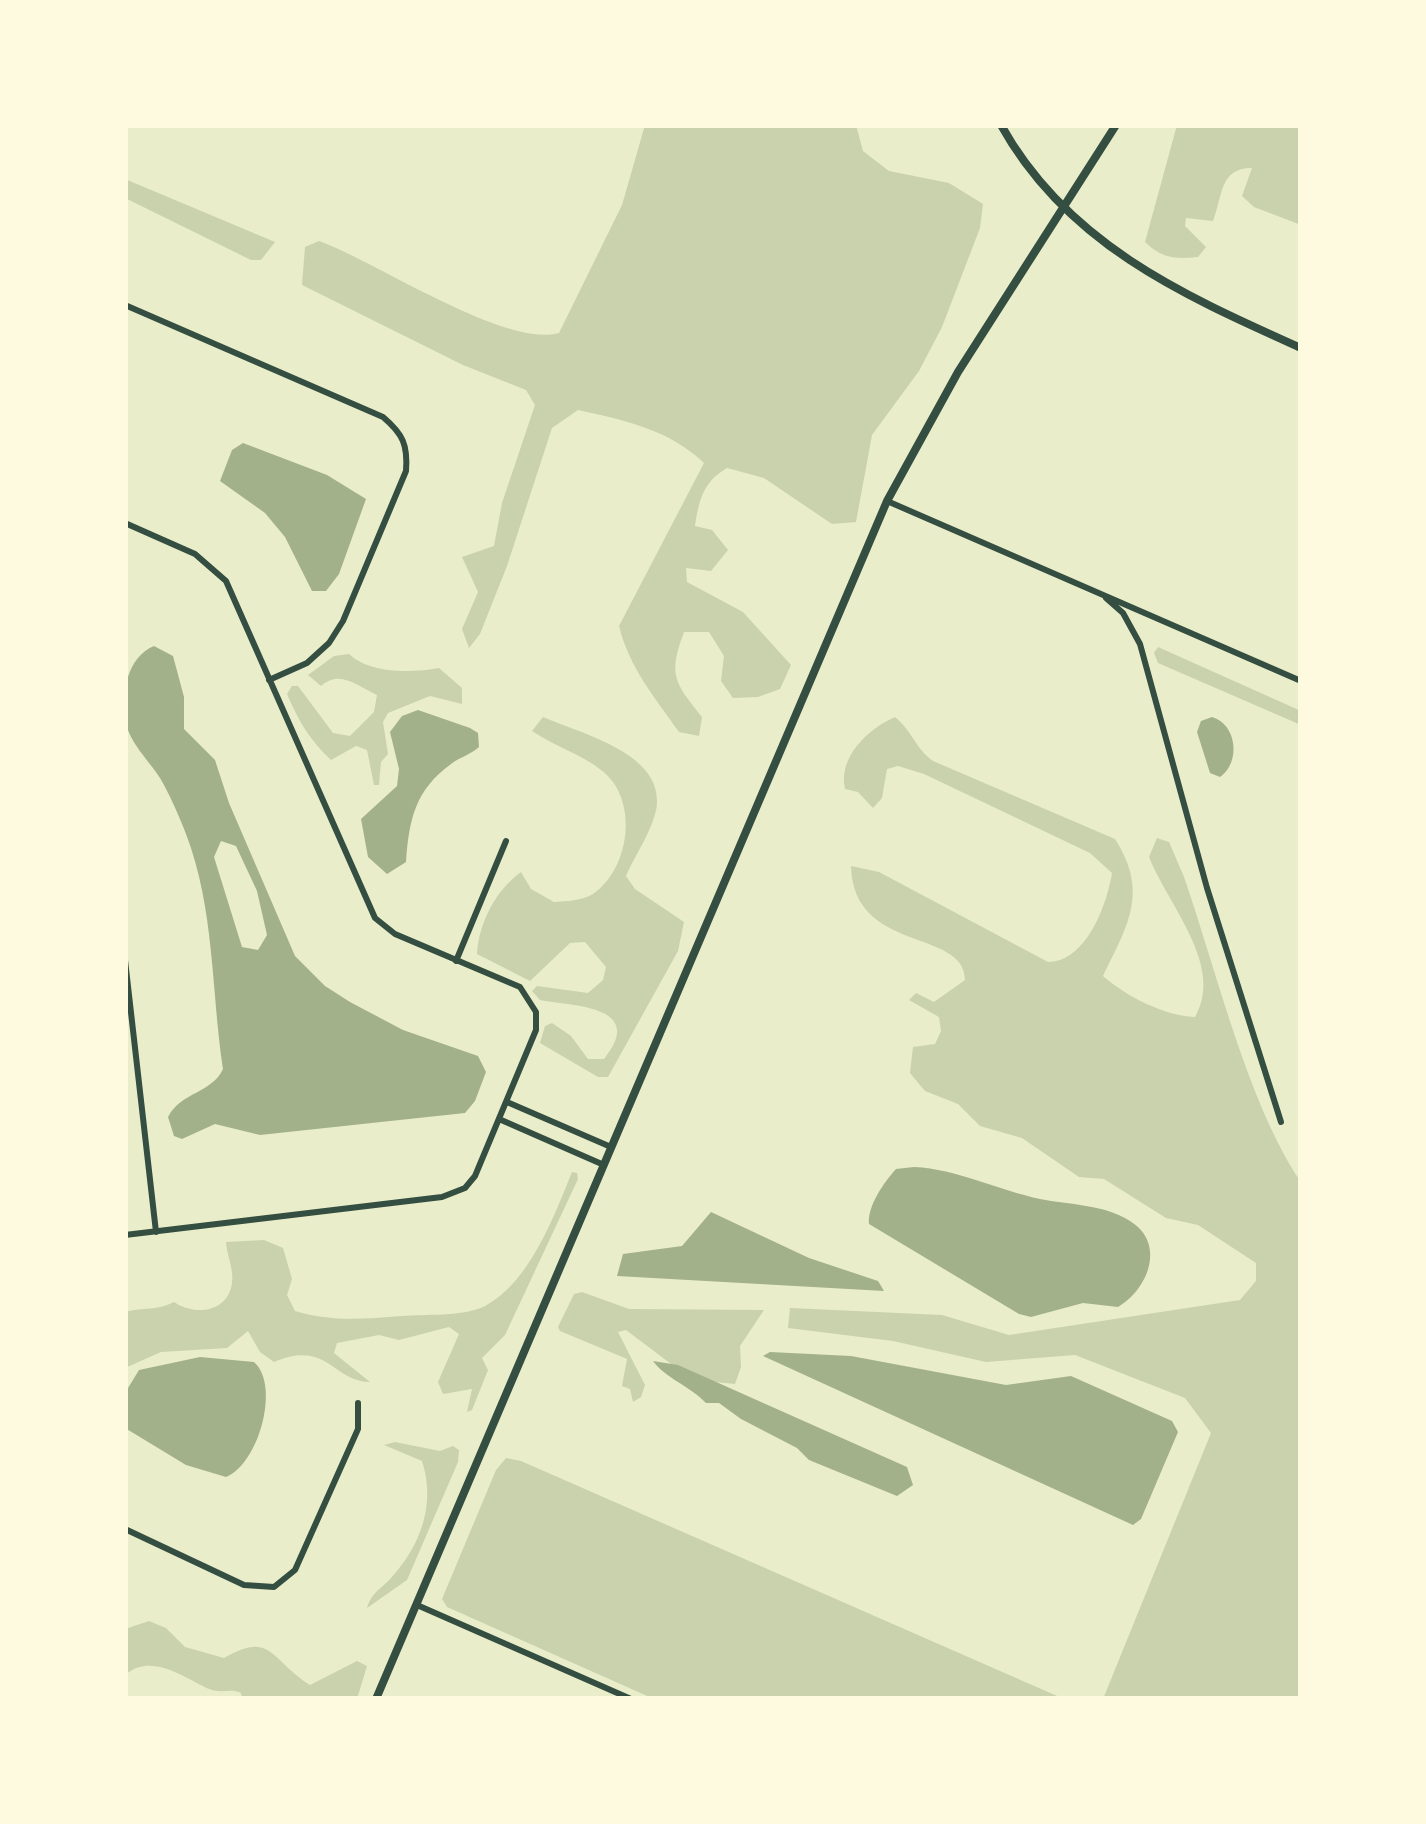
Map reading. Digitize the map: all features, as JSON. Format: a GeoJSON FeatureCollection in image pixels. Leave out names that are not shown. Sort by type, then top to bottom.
{"type":"FeatureCollection","features":[{"type":"Feature","properties":{"kind":"street"},"geometry":{"type":"LineString","coordinates":[[1001,125],[1029,169],[1065,209],[1123,260],[1175,292],[1301,348]]}},
{"type":"Feature","properties":{"kind":"street"},"geometry":{"type":"LineString","coordinates":[[376,1699],[887,501],[958,372],[1116,125]]}},
{"type":"Feature","properties":{"kind":"street"},"geometry":{"type":"LineString","coordinates":[[125,305],[383,416],[400,432],[408,448],[406,471],[343,621],[307,663],[269,680]]}},
{"type":"Feature","properties":{"kind":"street"},"geometry":{"type":"LineString","coordinates":[[887,501],[1106,598],[1123,613],[1140,644],[1206,888],[1280,1122]]}},
{"type":"Feature","properties":{"kind":"street"},"geometry":{"type":"LineString","coordinates":[[125,523],[211,564],[226,581],[374,918],[395,934],[520,987],[536,1012],[536,1030],[507,1102],[475,1176],[465,1188],[442,1197],[125,1235]]}},
{"type":"Feature","properties":{"kind":"street"},"geometry":{"type":"LineString","coordinates":[[1106,598],[1118,598],[1301,682]]}},
{"type":"Feature","properties":{"kind":"street"},"geometry":{"type":"LineString","coordinates":[[456,961],[506,842]]}},
{"type":"Feature","properties":{"kind":"street"},"geometry":{"type":"LineString","coordinates":[[125,960],[156,1232]]}},
{"type":"Feature","properties":{"kind":"street"},"geometry":{"type":"LineString","coordinates":[[507,1102],[611,1147]]}},
{"type":"Feature","properties":{"kind":"street"},"geometry":{"type":"LineString","coordinates":[[499,1120],[604,1165]]}},
{"type":"Feature","properties":{"kind":"street"},"geometry":{"type":"LineString","coordinates":[[125,1529],[244,1585],[274,1586],[296,1570],[358,1430],[358,1404]]}},
{"type":"Feature","properties":{"kind":"street"},"geometry":{"type":"LineString","coordinates":[[417,1605],[631,1699]]}},
{"type":"Feature","properties":{"kind":"shaded area"},"geometry":{"type":"Polygon","coordinates":[[[645,125],[856,125],[863,151],[889,171],[949,183],[983,204],[980,228],[942,327],[919,371],[872,435],[856,522],[832,524],[764,478],[727,468],[712,479],[704,493],[695,526],[712,530],[728,550],[711,571],[686,568],[687,582],[743,612],[791,665],[780,689],[758,697],[733,698],[721,681],[724,656],[709,632],[684,632],[676,658],[676,678],[702,717],[699,736],[679,732],[636,669],[619,626],[704,463],[661,434],[578,410],[552,428],[507,566],[480,634],[469,648],[462,629],[478,592],[462,557],[494,546],[502,503],[535,405],[526,390],[463,365],[302,285],[305,247],[319,241],[475,316],[536,334],[559,333],[622,205],[645,125]]]}},
{"type":"Feature","properties":{"kind":"shaded area"},"geometry":{"type":"Polygon","coordinates":[[[1177,125],[1301,125],[1301,225],[1254,207],[1242,196],[1252,168],[1241,169],[1224,185],[1213,221],[1186,218],[1185,226],[1206,247],[1198,257],[1170,257],[1151,248],[1145,242],[1177,125]]]}},
{"type":"Feature","properties":{"kind":"shaded area"},"geometry":{"type":"Polygon","coordinates":[[[125,179],[275,242],[261,260],[251,260],[125,198],[125,179]]]}},
{"type":"Feature","properties":{"kind":"shaded area"},"geometry":{"type":"Polygon","coordinates":[[[243,443],[327,475],[366,499],[339,574],[326,591],[312,591],[285,537],[265,513],[220,481],[232,450],[243,443]]]}},
{"type":"Feature","properties":{"kind":"shaded area"},"geometry":{"type":"Polygon","coordinates":[[[154,646],[173,656],[184,697],[184,729],[215,760],[229,803],[295,956],[325,986],[350,1002],[403,1030],[478,1056],[486,1072],[475,1101],[465,1113],[260,1135],[215,1124],[182,1139],[174,1136],[168,1117],[181,1102],[212,1083],[223,1069],[207,921],[195,863],[171,798],[135,743],[125,719],[128,677],[145,651],[154,646]],[[221,841],[214,857],[242,947],[258,950],[267,935],[257,891],[236,846],[221,841]]]}},
{"type":"Feature","properties":{"kind":"shaded area"},"geometry":{"type":"Polygon","coordinates":[[[1158,647],[1301,711],[1301,725],[1158,663],[1154,653],[1158,647]]]}},
{"type":"Feature","properties":{"kind":"shaded area"},"geometry":{"type":"Polygon","coordinates":[[[349,654],[380,669],[439,668],[462,688],[462,704],[430,696],[388,713],[383,722],[388,754],[381,762],[379,785],[374,785],[367,750],[356,746],[331,760],[305,730],[287,694],[292,686],[298,686],[333,733],[350,736],[374,712],[377,695],[342,679],[321,686],[308,675],[334,656],[349,654]]]}},
{"type":"Feature","properties":{"kind":"shaded area"},"geometry":{"type":"Polygon","coordinates":[[[418,710],[470,728],[478,733],[479,747],[429,784],[412,819],[406,862],[387,874],[368,857],[361,819],[397,786],[399,769],[390,732],[402,716],[418,710]]]}},
{"type":"Feature","properties":{"kind":"shaded area"},"geometry":{"type":"Polygon","coordinates":[[[543,717],[615,747],[646,770],[654,785],[656,812],[626,876],[635,889],[684,922],[678,951],[608,1077],[598,1077],[540,1043],[545,1026],[552,1023],[571,1036],[588,1059],[604,1059],[615,1041],[617,1027],[611,1018],[584,1007],[540,1000],[532,991],[537,986],[588,993],[603,980],[606,967],[585,942],[570,943],[530,981],[477,954],[490,908],[521,872],[531,889],[554,902],[579,899],[593,894],[606,882],[622,851],[625,815],[613,782],[593,764],[532,731],[543,717]]]}},
{"type":"Feature","properties":{"kind":"shaded area"},"geometry":{"type":"Polygon","coordinates":[[[895,717],[933,761],[1115,839],[1125,858],[1133,892],[1127,924],[1103,976],[1146,1004],[1195,1017],[1202,997],[1199,957],[1149,857],[1157,838],[1169,842],[1184,877],[1249,1075],[1282,1150],[1301,1182],[1301,1699],[1103,1699],[1211,1433],[1185,1398],[1075,1355],[986,1362],[893,1341],[788,1328],[790,1308],[942,1315],[1009,1335],[1240,1300],[1256,1281],[1256,1263],[1198,1225],[1166,1218],[1104,1179],[1079,1177],[1022,1138],[980,1126],[958,1104],[925,1091],[910,1073],[913,1047],[935,1044],[941,1031],[939,1017],[909,1000],[916,993],[934,1002],[965,980],[960,964],[947,953],[888,927],[870,914],[856,894],[851,866],[879,872],[1048,962],[1073,953],[1084,942],[1100,915],[1112,873],[1090,853],[924,774],[898,766],[887,769],[882,798],[873,808],[858,792],[845,789],[846,766],[857,746],[895,717]]]}},
{"type":"Feature","properties":{"kind":"shaded area"},"geometry":{"type":"Polygon","coordinates":[[[1212,717],[1227,727],[1233,744],[1231,763],[1220,777],[1210,773],[1197,732],[1201,721],[1212,717]]]}},
{"type":"Feature","properties":{"kind":"shaded area"},"geometry":{"type":"Polygon","coordinates":[[[914,1167],[1120,1215],[1141,1230],[1148,1241],[1149,1266],[1145,1278],[1118,1307],[1083,1303],[1031,1317],[1019,1314],[869,1224],[874,1203],[891,1174],[896,1169],[914,1167]]]}},
{"type":"Feature","properties":{"kind":"shaded area"},"geometry":{"type":"Polygon","coordinates":[[[572,1172],[577,1173],[578,1179],[505,1335],[482,1358],[488,1370],[472,1410],[467,1412],[472,1389],[443,1394],[438,1382],[459,1334],[449,1327],[399,1340],[379,1335],[337,1343],[334,1353],[370,1382],[347,1376],[307,1355],[274,1362],[260,1352],[248,1331],[227,1348],[161,1352],[125,1368],[125,1312],[174,1302],[191,1309],[209,1309],[224,1301],[232,1278],[226,1242],[264,1240],[283,1248],[292,1279],[287,1295],[295,1311],[335,1318],[374,1318],[476,1310],[501,1295],[528,1265],[572,1172]]]}},
{"type":"Feature","properties":{"kind":"shaded area"},"geometry":{"type":"Polygon","coordinates":[[[711,1212],[809,1258],[878,1281],[884,1291],[617,1276],[623,1254],[682,1246],[711,1212]]]}},
{"type":"Feature","properties":{"kind":"shaded area"},"geometry":{"type":"Polygon","coordinates":[[[582,1292],[629,1309],[764,1310],[740,1346],[741,1367],[735,1384],[715,1382],[671,1364],[626,1330],[618,1332],[645,1385],[641,1397],[633,1402],[630,1389],[622,1386],[627,1359],[558,1327],[574,1294],[582,1292]]]}},
{"type":"Feature","properties":{"kind":"shaded area"},"geometry":{"type":"Polygon","coordinates":[[[770,1352],[851,1356],[1006,1385],[1071,1376],[1172,1421],[1178,1432],[1141,1519],[1133,1525],[763,1356],[770,1352]]]}},
{"type":"Feature","properties":{"kind":"shaded area"},"geometry":{"type":"Polygon","coordinates":[[[200,1357],[254,1362],[266,1388],[256,1442],[237,1470],[226,1477],[186,1465],[125,1428],[125,1393],[139,1370],[200,1357]]]}},
{"type":"Feature","properties":{"kind":"shaded area"},"geometry":{"type":"Polygon","coordinates":[[[653,1361],[678,1365],[907,1467],[913,1485],[897,1496],[809,1460],[797,1448],[719,1403],[706,1403],[653,1361]]]}},
{"type":"Feature","properties":{"kind":"shaded area"},"geometry":{"type":"Polygon","coordinates":[[[395,1442],[440,1451],[453,1446],[459,1450],[458,1462],[407,1580],[367,1608],[410,1552],[426,1508],[422,1461],[384,1445],[395,1442]]]}},
{"type":"Feature","properties":{"kind":"shaded area"},"geometry":{"type":"Polygon","coordinates":[[[506,1458],[521,1461],[1064,1699],[654,1699],[447,1607],[442,1599],[496,1470],[506,1458]]]}},
{"type":"Feature","properties":{"kind":"shaded area"},"geometry":{"type":"Polygon","coordinates":[[[149,1621],[166,1628],[185,1647],[224,1658],[240,1650],[262,1648],[310,1685],[357,1661],[367,1666],[357,1699],[242,1699],[241,1693],[213,1690],[157,1666],[135,1669],[125,1675],[125,1629],[149,1621]]]}}]}
